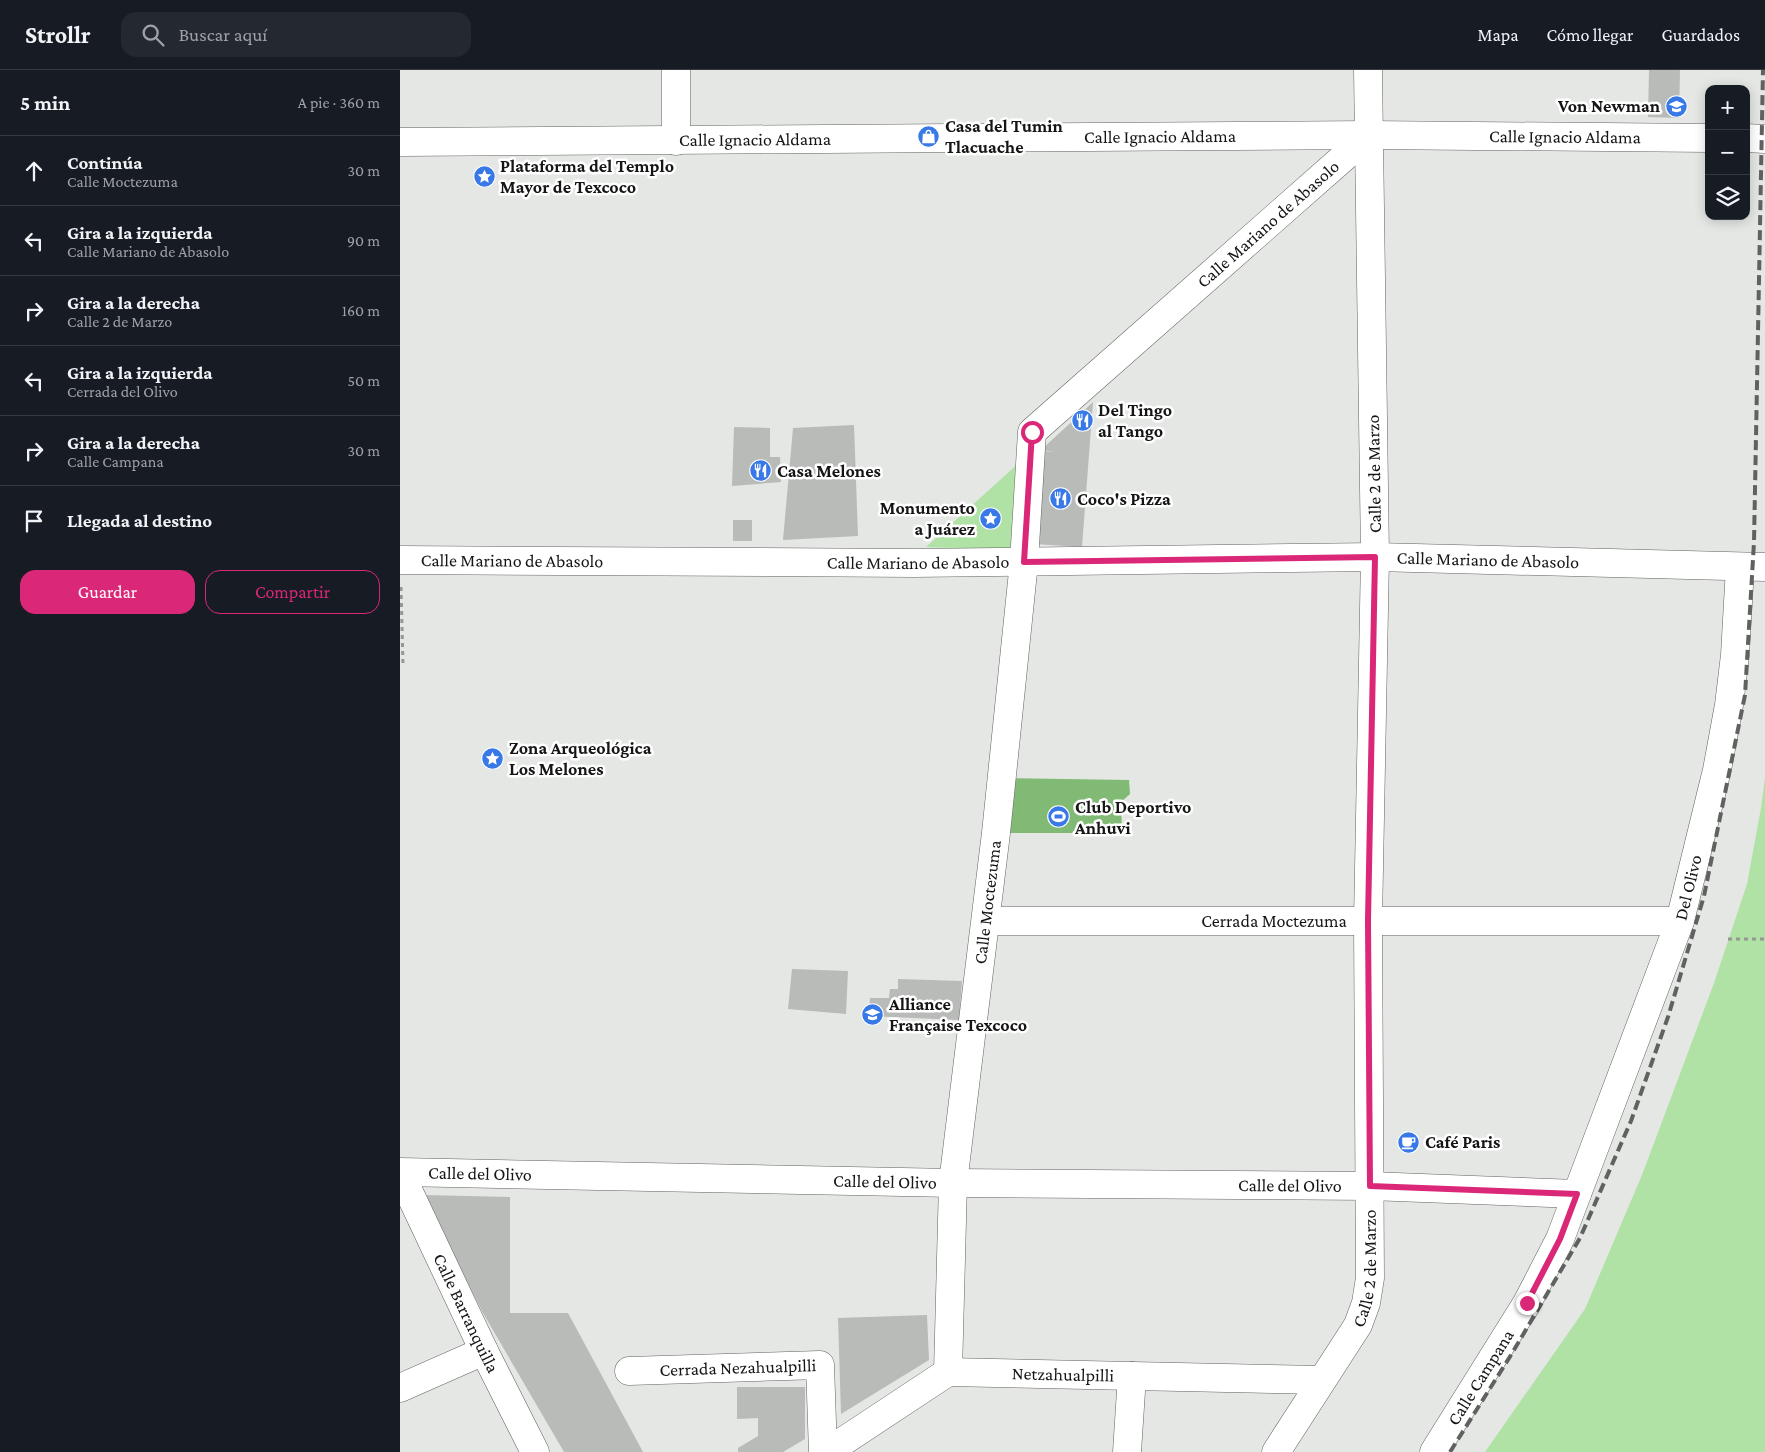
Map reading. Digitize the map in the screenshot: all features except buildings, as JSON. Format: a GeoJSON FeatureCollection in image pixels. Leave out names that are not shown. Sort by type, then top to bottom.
{"type":"FeatureCollection","features":[{"type":"Feature","properties":{"kind":"street"},"geometry":{"type":"LineString","coordinates":[[676,70],[676,141]]}},
{"type":"Feature","properties":{"kind":"street","name":"Calle 2 de Marzo"},"geometry":{"type":"LineString","coordinates":[[1276,1452],[1358,1325],[1366,1303],[1370,1278],[1368,921],[1375,557],[1368,70]]}},
{"type":"Feature","properties":{"kind":"street","name":"Calle Ignacio Aldama"},"geometry":{"type":"LineString","coordinates":[[400,142],[1368,135],[1705,138]]}},
{"type":"Feature","properties":{"kind":"street","name":"Calle Mariano de Abasolo"},"geometry":{"type":"LineString","coordinates":[[1032,432],[1368,135]]}},
{"type":"Feature","properties":{"kind":"street"},"geometry":{"type":"LineString","coordinates":[[1750,138],[1765,138]]}},
{"type":"Feature","properties":{"kind":"street","name":"Calle Moctezuma"},"geometry":{"type":"LineString","coordinates":[[948,1372],[952,1183],[986,921],[1024,562],[1032,432]]}},
{"type":"Feature","properties":{"kind":"street","name":"Calle Mariano de Abasolo"},"geometry":{"type":"LineString","coordinates":[[400,570],[1375,557],[1752,567]]}},
{"type":"Feature","properties":{"kind":"street","name":"Del Olivo"},"geometry":{"type":"LineString","coordinates":[[1577,1194],[1680,921],[1717,770],[1729,705],[1735,655],[1752,567]]}},
{"type":"Feature","properties":{"kind":"street","name":"Cerrada Moctezuma"},"geometry":{"type":"LineString","coordinates":[[986,921],[1680,921]]}},
{"type":"Feature","properties":{"kind":"street","name":"Calle del Olivo"},"geometry":{"type":"LineString","coordinates":[[400,1172],[952,1183],[1370,1186],[1577,1194]]}},
{"type":"Feature","properties":{"kind":"street","name":"Calle Barranquilla"},"geometry":{"type":"LineString","coordinates":[[400,1172],[484,1351],[535,1452]]}},
{"type":"Feature","properties":{"kind":"street","name":"Calle Campana"},"geometry":{"type":"LineString","coordinates":[[1434,1452],[1527,1303],[1560,1239],[1577,1194]]}},
{"type":"Feature","properties":{"kind":"street"},"geometry":{"type":"LineString","coordinates":[[400,1388],[484,1351]]}},
{"type":"Feature","properties":{"kind":"street","name":"Cerrada Nezahualpilli"},"geometry":{"type":"LineString","coordinates":[[630,1371],[820,1365],[822,1452]]}},
{"type":"Feature","properties":{"kind":"street"},"geometry":{"type":"LineString","coordinates":[[827,1452],[948,1372]]}},
{"type":"Feature","properties":{"kind":"street","name":"Netzahualpilli"},"geometry":{"type":"LineString","coordinates":[[948,1372],[1322,1380]]}},
{"type":"Feature","properties":{"kind":"street"},"geometry":{"type":"LineString","coordinates":[[1127,1452],[1132,1376]]}},
{"type":"Feature","properties":{"kind":"path"},"geometry":{"type":"LineString","coordinates":[[400,570],[403,666]]}},
{"type":"Feature","properties":{"kind":"path"},"geometry":{"type":"LineString","coordinates":[[1728,939],[1765,938]]}},
{"type":"Feature","properties":{"kind":"shaded area"},"geometry":{"type":"Polygon","coordinates":[[[1021,461],[1010,550],[926,547],[1021,461]]]}},
{"type":"Feature","properties":{"kind":"shaded area"},"geometry":{"type":"Polygon","coordinates":[[[1765,777],[1765,1452],[1485,1452],[1585,1309],[1642,1175],[1714,983],[1747,884],[1765,777]]]}},
{"type":"Feature","properties":{"kind":"shaded area","name":"Club Deportivo Anhuvi"},"geometry":{"type":"Polygon","coordinates":[[[1002,778],[1129,780],[1130,794],[1121,802],[1122,833],[996,833],[1002,778]]]}},
{"type":"Feature","properties":{"kind":"railway"},"geometry":{"type":"LineString","coordinates":[[1450,1452],[1511,1355],[1580,1238],[1631,1121],[1668,1017],[1704,896],[1745,695],[1754,542],[1763,70]]}},
{"type":"Feature","properties":{"kind":"place","name":"Von Newman"},"geometry":{"type":"Point","coordinates":[1676,106]}},
{"type":"Feature","properties":{"kind":"place","name":"Casa del Tumin Tlacuache"},"geometry":{"type":"Point","coordinates":[929,136]}},
{"type":"Feature","properties":{"kind":"place","name":"Plataforma del Templo Mayor de Texcoco"},"geometry":{"type":"Point","coordinates":[484,176]}},
{"type":"Feature","properties":{"kind":"place","name":"Del Tingo al Tango"},"geometry":{"type":"Point","coordinates":[1082,420]}},
{"type":"Feature","properties":{"kind":"place","name":"Casa Melones"},"geometry":{"type":"Point","coordinates":[761,471]}},
{"type":"Feature","properties":{"kind":"place","name":"Coco's Pizza"},"geometry":{"type":"Point","coordinates":[1061,499]}},
{"type":"Feature","properties":{"kind":"place","name":"Monumento a Juárez"},"geometry":{"type":"Point","coordinates":[991,518]}},
{"type":"Feature","properties":{"kind":"place","name":"Zona Arqueológica Los Melones"},"geometry":{"type":"Point","coordinates":[493,758]}},
{"type":"Feature","properties":{"kind":"place","name":"Club Deportivo Anhuvi"},"geometry":{"type":"Point","coordinates":[1059,817]}},
{"type":"Feature","properties":{"kind":"place","name":"Alliance Française Texcoco"},"geometry":{"type":"Point","coordinates":[873,1014]}},
{"type":"Feature","properties":{"kind":"place","name":"Café Paris"},"geometry":{"type":"Point","coordinates":[1409,1142]}},
{"type":"Feature","properties":{"kind":"route"},"geometry":{"type":"LineString","coordinates":[[1032,432],[1024,562],[1375,557],[1368,921],[1370,1186],[1577,1194],[1560,1239],[1527,1303]]}}]}
